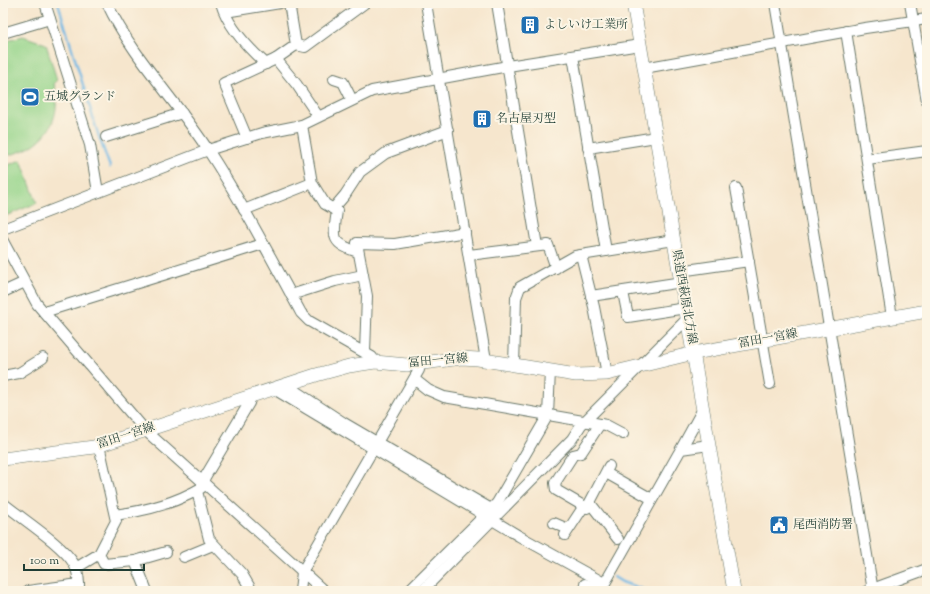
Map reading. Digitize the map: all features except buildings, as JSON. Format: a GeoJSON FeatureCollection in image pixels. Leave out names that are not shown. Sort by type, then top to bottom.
{"type":"FeatureCollection","features":[{"type":"Feature","properties":{"kind":"main road","name":"県道西萩原北方線"},"geometry":{"type":"LineString","coordinates":[[633,3],[734,591]]}},
{"type":"Feature","properties":{"kind":"main road","name":"冨田一宮線"},"geometry":{"type":"LineString","coordinates":[[3,459],[99,446],[250,396],[349,366],[375,362],[419,364],[448,359],[486,360],[576,375],[607,374],[694,353],[927,311]]}},
{"type":"Feature","properties":{"kind":"street"},"geometry":{"type":"LineString","coordinates":[[45,3],[90,146],[98,192]]}},
{"type":"Feature","properties":{"kind":"street"},"geometry":{"type":"LineString","coordinates":[[107,3],[122,32],[208,150],[244,210],[301,313],[308,321],[372,356],[375,362]]}},
{"type":"Feature","properties":{"kind":"street"},"geometry":{"type":"LineString","coordinates":[[266,64],[249,48],[223,8],[280,3]]}},
{"type":"Feature","properties":{"kind":"street"},"geometry":{"type":"LineString","coordinates":[[289,3],[296,46]]}},
{"type":"Feature","properties":{"kind":"street"},"geometry":{"type":"LineString","coordinates":[[247,138],[224,83],[276,59],[296,46],[305,47],[365,3]]}},
{"type":"Feature","properties":{"kind":"street"},"geometry":{"type":"LineString","coordinates":[[426,3],[486,360]]}},
{"type":"Feature","properties":{"kind":"street"},"geometry":{"type":"LineString","coordinates":[[497,3],[537,246]]}},
{"type":"Feature","properties":{"kind":"street"},"geometry":{"type":"LineString","coordinates":[[775,3],[871,590],[927,569]]}},
{"type":"Feature","properties":{"kind":"street"},"geometry":{"type":"LineString","coordinates":[[910,3],[927,101]]}},
{"type":"Feature","properties":{"kind":"street"},"geometry":{"type":"LineString","coordinates":[[3,33],[50,19]]}},
{"type":"Feature","properties":{"kind":"street"},"geometry":{"type":"LineString","coordinates":[[644,68],[927,19]]}},
{"type":"Feature","properties":{"kind":"street"},"geometry":{"type":"LineString","coordinates":[[846,32],[892,317]]}},
{"type":"Feature","properties":{"kind":"street"},"geometry":{"type":"LineString","coordinates":[[3,229],[208,150],[247,138],[302,125],[372,91],[508,66],[640,45]]}},
{"type":"Feature","properties":{"kind":"street"},"geometry":{"type":"LineString","coordinates":[[573,56],[606,251]]}},
{"type":"Feature","properties":{"kind":"street"},"geometry":{"type":"LineString","coordinates":[[276,59],[297,85],[318,116]]}},
{"type":"Feature","properties":{"kind":"street"},"geometry":{"type":"LineString","coordinates":[[334,79],[343,82],[352,100]]}},
{"type":"Feature","properties":{"kind":"street"},"geometry":{"type":"LineString","coordinates":[[106,137],[182,113]]}},
{"type":"Feature","properties":{"kind":"street"},"geometry":{"type":"LineString","coordinates":[[302,125],[312,183],[325,204],[337,211],[336,238],[341,246],[358,252]]}},
{"type":"Feature","properties":{"kind":"street"},"geometry":{"type":"LineString","coordinates":[[333,208],[345,195],[360,172],[386,153],[448,130]]}},
{"type":"Feature","properties":{"kind":"street"},"geometry":{"type":"LineString","coordinates":[[588,148],[656,137]]}},
{"type":"Feature","properties":{"kind":"street"},"geometry":{"type":"LineString","coordinates":[[866,159],[927,151]]}},
{"type":"Feature","properties":{"kind":"street"},"geometry":{"type":"LineString","coordinates":[[244,210],[312,183]]}},
{"type":"Feature","properties":{"kind":"street"},"geometry":{"type":"LineString","coordinates":[[736,188],[764,340],[770,384]]}},
{"type":"Feature","properties":{"kind":"street"},"geometry":{"type":"LineString","coordinates":[[365,352],[368,318],[367,296],[357,243],[395,244],[465,232]]}},
{"type":"Feature","properties":{"kind":"street"},"geometry":{"type":"LineString","coordinates":[[3,240],[37,304],[145,430],[324,591]]}},
{"type":"Feature","properties":{"kind":"street"},"geometry":{"type":"LineString","coordinates":[[514,365],[516,298],[520,287],[575,256],[674,240]]}},
{"type":"Feature","properties":{"kind":"street"},"geometry":{"type":"LineString","coordinates":[[44,312],[263,244]]}},
{"type":"Feature","properties":{"kind":"street"},"geometry":{"type":"LineString","coordinates":[[469,255],[548,245],[556,268]]}},
{"type":"Feature","properties":{"kind":"street"},"geometry":{"type":"LineString","coordinates":[[581,255],[607,374]]}},
{"type":"Feature","properties":{"kind":"street"},"geometry":{"type":"LineString","coordinates":[[591,296],[623,292],[749,260]]}},
{"type":"Feature","properties":{"kind":"street"},"geometry":{"type":"LineString","coordinates":[[291,295],[335,281],[363,275]]}},
{"type":"Feature","properties":{"kind":"street"},"geometry":{"type":"LineString","coordinates":[[3,292],[25,282]]}},
{"type":"Feature","properties":{"kind":"street"},"geometry":{"type":"LineString","coordinates":[[623,292],[628,317],[687,313]]}},
{"type":"Feature","properties":{"kind":"street"},"geometry":{"type":"LineString","coordinates":[[408,591],[572,439],[585,421],[639,367],[687,313]]}},
{"type":"Feature","properties":{"kind":"street"},"geometry":{"type":"LineString","coordinates":[[3,376],[19,373],[43,358]]}},
{"type":"Feature","properties":{"kind":"street"},"geometry":{"type":"LineString","coordinates":[[300,591],[302,572],[414,379],[419,370],[419,364]]}},
{"type":"Feature","properties":{"kind":"street"},"geometry":{"type":"LineString","coordinates":[[422,591],[489,515],[548,415],[550,370]]}},
{"type":"Feature","properties":{"kind":"street"},"geometry":{"type":"LineString","coordinates":[[414,379],[428,390],[444,397],[600,424],[623,434]]}},
{"type":"Feature","properties":{"kind":"street"},"geometry":{"type":"LineString","coordinates":[[280,387],[489,515],[603,588]]}},
{"type":"Feature","properties":{"kind":"street"},"geometry":{"type":"LineString","coordinates":[[115,515],[148,510],[201,488],[205,477],[249,403],[250,396]]}},
{"type":"Feature","properties":{"kind":"street"},"geometry":{"type":"LineString","coordinates":[[603,588],[703,409]]}},
{"type":"Feature","properties":{"kind":"street"},"geometry":{"type":"LineString","coordinates":[[600,424],[581,453],[573,455],[555,483],[556,490],[587,505],[618,539]]}},
{"type":"Feature","properties":{"kind":"street"},"geometry":{"type":"LineString","coordinates":[[681,449],[709,445]]}},
{"type":"Feature","properties":{"kind":"street"},"geometry":{"type":"LineString","coordinates":[[76,568],[99,554],[116,521],[99,446]]}},
{"type":"Feature","properties":{"kind":"street"},"geometry":{"type":"LineString","coordinates":[[554,523],[566,532],[587,505],[607,469],[652,499]]}},
{"type":"Feature","properties":{"kind":"street"},"geometry":{"type":"LineString","coordinates":[[196,491],[209,539],[213,545],[242,574],[252,591]]}},
{"type":"Feature","properties":{"kind":"street"},"geometry":{"type":"LineString","coordinates":[[3,503],[65,553],[76,568],[79,587],[28,591]]}},
{"type":"Feature","properties":{"kind":"street"},"geometry":{"type":"LineString","coordinates":[[184,557],[213,545]]}},
{"type":"Feature","properties":{"kind":"street"},"geometry":{"type":"LineString","coordinates":[[99,554],[104,564],[134,560],[166,552]]}},
{"type":"Feature","properties":{"kind":"street"},"geometry":{"type":"LineString","coordinates":[[134,560],[147,591]]}},
{"type":"Feature","properties":{"kind":"street"},"geometry":{"type":"LineString","coordinates":[[889,591],[927,576]]}},
{"type":"Feature","properties":{"kind":"street"},"geometry":{"type":"LineString","coordinates":[[585,584],[603,588]]}},
{"type":"Feature","properties":{"kind":"green space","name":"五城グランド"},"geometry":{"type":"Polygon","coordinates":[[[23,36],[46,44],[57,80],[54,83],[56,110],[53,122],[39,141],[29,148],[17,153],[3,156],[3,41],[23,36]]]}},
{"type":"Feature","properties":{"kind":"green space"},"geometry":{"type":"Polygon","coordinates":[[[21,160],[37,203],[3,217],[3,167],[21,160]]]}},
{"type":"Feature","properties":{"kind":"waterway"},"geometry":{"type":"LineString","coordinates":[[58,3],[98,134],[110,167]]}},
{"type":"Feature","properties":{"kind":"waterway"},"geometry":{"type":"LineString","coordinates":[[614,577],[622,582],[647,591]]}},
{"type":"Feature","properties":{"kind":"place","name":"よしいけ工業所"},"geometry":{"type":"Point","coordinates":[530,25]}},
{"type":"Feature","properties":{"kind":"place","name":"五城グランド"},"geometry":{"type":"Point","coordinates":[30,97]}},
{"type":"Feature","properties":{"kind":"place","name":"名古屋刃型"},"geometry":{"type":"Point","coordinates":[482,119]}},
{"type":"Feature","properties":{"kind":"place","name":"尾西消防署"},"geometry":{"type":"Point","coordinates":[779,525]}}]}
